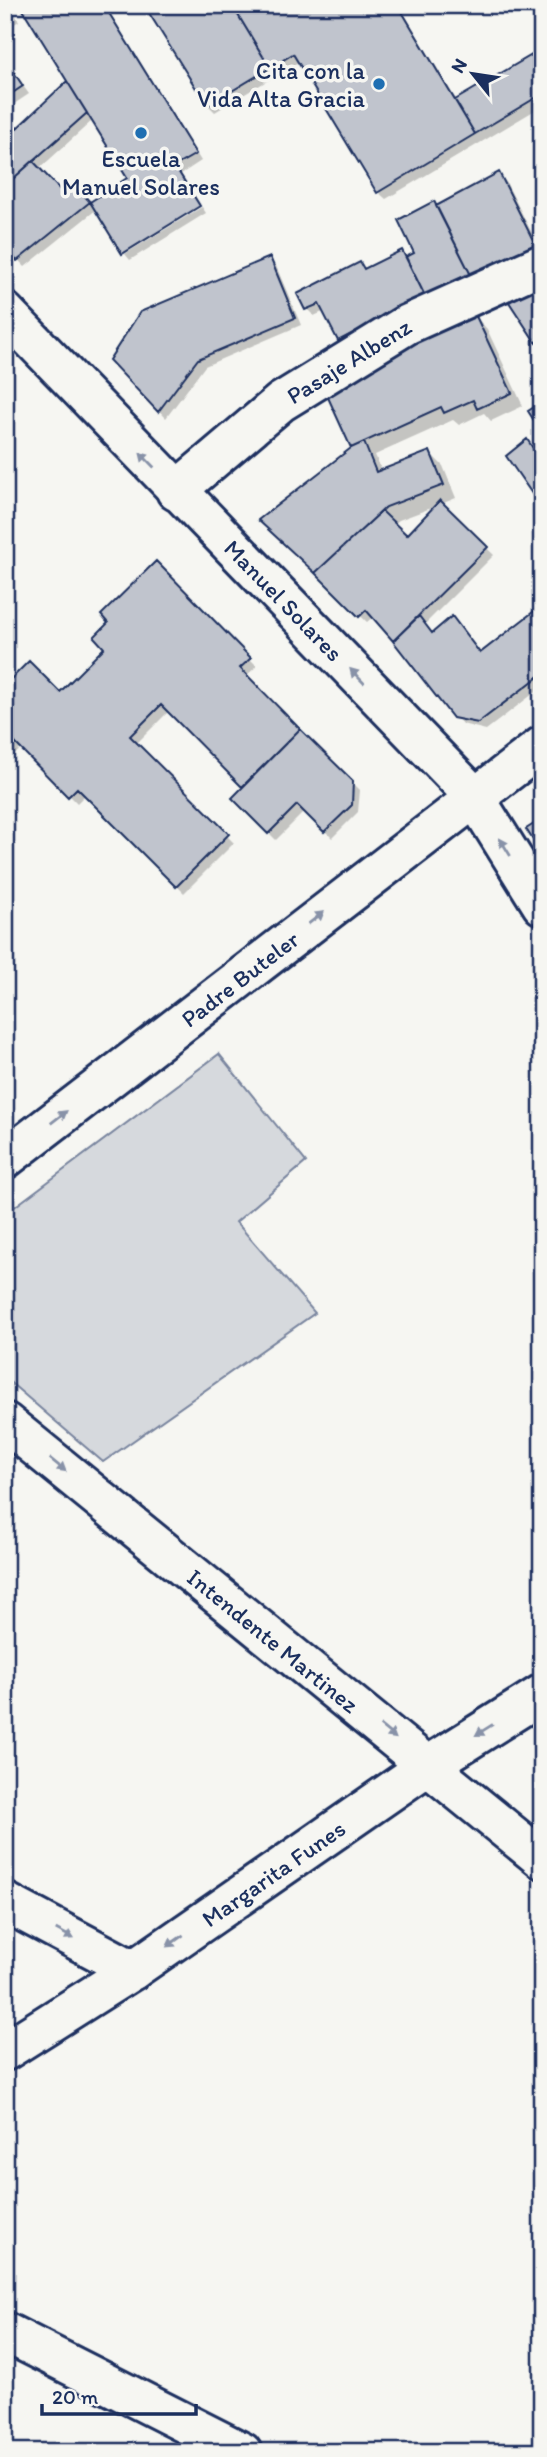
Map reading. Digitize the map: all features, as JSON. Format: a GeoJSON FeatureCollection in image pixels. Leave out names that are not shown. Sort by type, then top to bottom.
{"type":"FeatureCollection","features":[{"type":"Feature","properties":{"kind":"street","name":"Pasaje Albenz"},"geometry":{"type":"LineString","coordinates":[[176,491],[281,402],[406,325],[542,264]]}},
{"type":"Feature","properties":{"kind":"street","name":"Manuel Solares"},"geometry":{"type":"LineString","coordinates":[[5,312],[474,796],[542,905]]}},
{"type":"Feature","properties":{"kind":"street","name":"Padre Buteler"},"geometry":{"type":"LineString","coordinates":[[5,1159],[542,746]]}},
{"type":"Feature","properties":{"kind":"street","name":"Intendente Martinez"},"geometry":{"type":"LineString","coordinates":[[5,1422],[542,1859]]}},
{"type":"Feature","properties":{"kind":"street","name":"Margarita Funes"},"geometry":{"type":"LineString","coordinates":[[5,2051],[133,1970],[429,1765],[542,1694]]}},
{"type":"Feature","properties":{"kind":"street"},"geometry":{"type":"LineString","coordinates":[[5,1902],[133,1970]]}},
{"type":"Feature","properties":{"kind":"street"},"geometry":{"type":"LineString","coordinates":[[5,2332],[242,2452]]}},
{"type":"Feature","properties":{"kind":"shaded area"},"geometry":{"type":"Polygon","coordinates":[[[219,1054],[306,1162],[236,1222],[315,1313],[103,1462],[5,1378],[5,1214],[219,1054]]]}},
{"type":"Feature","properties":{"kind":"building","name":"Escuela Manuel Solares"},"geometry":{"type":"Polygon","coordinates":[[[20,5],[104,5],[196,154],[175,166],[200,206],[122,254],[90,202],[127,178],[20,5]]]}},
{"type":"Feature","properties":{"kind":"building","name":"Escuela Manuel Solares"},"geometry":{"type":"Polygon","coordinates":[[[144,5],[232,5],[270,68],[207,106],[144,5]]]}},
{"type":"Feature","properties":{"kind":"building","name":"Cita con la Vida Alta Gracia"},"geometry":{"type":"Polygon","coordinates":[[[232,5],[398,5],[475,134],[377,193],[293,54],[270,68],[232,5]]]}},
{"type":"Feature","properties":{"kind":"building"},"geometry":{"type":"Polygon","coordinates":[[[542,49],[542,94],[475,134],[455,100],[542,49]]]}},
{"type":"Feature","properties":{"kind":"building"},"geometry":{"type":"Polygon","coordinates":[[[9,65],[23,86],[5,98],[5,67],[9,65]]]}},
{"type":"Feature","properties":{"kind":"building"},"geometry":{"type":"Polygon","coordinates":[[[67,81],[87,113],[5,186],[5,121],[15,130],[67,81]]]}},
{"type":"Feature","properties":{"kind":"building"},"geometry":{"type":"Polygon","coordinates":[[[33,161],[64,194],[76,186],[90,202],[17,261],[5,249],[5,186],[33,161]]]}},
{"type":"Feature","properties":{"kind":"building"},"geometry":{"type":"Polygon","coordinates":[[[499,172],[541,256],[478,289],[436,206],[499,172]]]}},
{"type":"Feature","properties":{"kind":"building"},"geometry":{"type":"Polygon","coordinates":[[[434,201],[472,277],[448,289],[446,286],[425,296],[406,257],[414,253],[398,220],[434,201]]]}},
{"type":"Feature","properties":{"kind":"building"},"geometry":{"type":"Polygon","coordinates":[[[402,250],[425,296],[338,341],[319,304],[305,310],[297,294],[360,262],[364,269],[402,250]]]}},
{"type":"Feature","properties":{"kind":"building"},"geometry":{"type":"Polygon","coordinates":[[[270,257],[295,318],[198,359],[158,412],[109,360],[140,312],[270,257]]]}},
{"type":"Feature","properties":{"kind":"building"},"geometry":{"type":"Polygon","coordinates":[[[542,281],[542,339],[536,343],[509,302],[542,281]]]}},
{"type":"Feature","properties":{"kind":"building"},"geometry":{"type":"Polygon","coordinates":[[[475,314],[512,393],[477,409],[473,400],[444,413],[441,407],[351,448],[321,382],[395,352],[475,314]]]}},
{"type":"Feature","properties":{"kind":"building"},"geometry":{"type":"Polygon","coordinates":[[[542,402],[542,433],[528,411],[542,402]]]}},
{"type":"Feature","properties":{"kind":"building"},"geometry":{"type":"Polygon","coordinates":[[[527,439],[542,462],[542,492],[535,498],[506,456],[527,439]]]}},
{"type":"Feature","properties":{"kind":"building"},"geometry":{"type":"Polygon","coordinates":[[[364,442],[376,472],[430,451],[444,485],[386,507],[315,573],[258,520],[351,448],[364,442]]]}},
{"type":"Feature","properties":{"kind":"building"},"geometry":{"type":"Polygon","coordinates":[[[440,500],[488,547],[393,641],[366,610],[359,617],[315,573],[382,511],[407,535],[440,500]]]}},
{"type":"Feature","properties":{"kind":"building"},"geometry":{"type":"Polygon","coordinates":[[[156,561],[251,658],[240,668],[300,729],[242,787],[161,705],[130,736],[229,834],[176,887],[77,788],[68,797],[14,742],[5,751],[5,685],[29,661],[60,692],[104,648],[94,637],[108,623],[101,615],[156,561]]]}},
{"type":"Feature","properties":{"kind":"building"},"geometry":{"type":"Polygon","coordinates":[[[542,605],[542,674],[478,723],[453,718],[393,641],[419,616],[432,633],[452,616],[480,653],[542,605]]]}},
{"type":"Feature","properties":{"kind":"building"},"geometry":{"type":"Polygon","coordinates":[[[300,729],[353,781],[352,805],[324,832],[297,805],[268,834],[232,798],[300,729]]]}},
{"type":"Feature","properties":{"kind":"building"},"geometry":{"type":"Polygon","coordinates":[[[542,819],[542,854],[526,829],[542,819]]]}},
{"type":"Feature","properties":{"kind":"place","name":"Cita con la Vida Alta Gracia"},"geometry":{"type":"Point","coordinates":[379,84]}},
{"type":"Feature","properties":{"kind":"place","name":"Escuela Manuel Solares"},"geometry":{"type":"Point","coordinates":[141,133]}}]}
